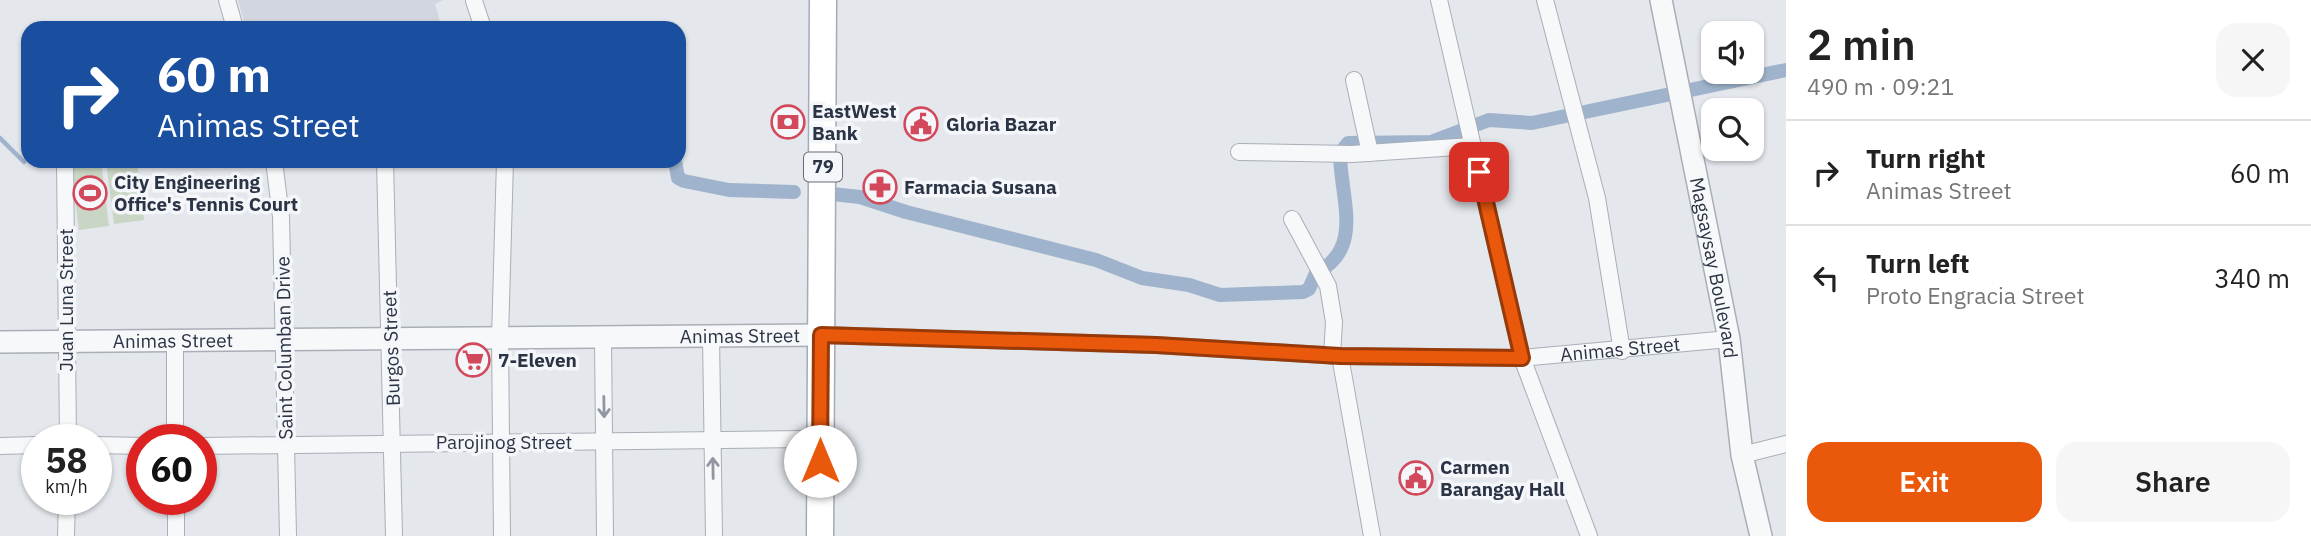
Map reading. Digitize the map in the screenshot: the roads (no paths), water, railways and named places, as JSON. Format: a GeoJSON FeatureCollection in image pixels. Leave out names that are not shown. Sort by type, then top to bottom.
{"type":"FeatureCollection","features":[{"type":"Feature","properties":{"kind":"main road","name":"79"},"geometry":{"type":"LineString","coordinates":[[809,0],[820,536]]}},
{"type":"Feature","properties":{"kind":"main road","name":"79"},"geometry":{"type":"LineString","coordinates":[[806,536],[823,0]]}},
{"type":"Feature","properties":{"kind":"street"},"geometry":{"type":"LineString","coordinates":[[227,0],[233,21]]}},
{"type":"Feature","properties":{"kind":"street"},"geometry":{"type":"LineString","coordinates":[[1439,0],[1522,358],[1589,536]]}},
{"type":"Feature","properties":{"kind":"street"},"geometry":{"type":"LineString","coordinates":[[1545,0],[1597,198],[1622,351]]}},
{"type":"Feature","properties":{"kind":"street","name":"Magsaysay Boulevard"},"geometry":{"type":"LineString","coordinates":[[1661,0],[1730,339],[1742,455],[1761,536]]}},
{"type":"Feature","properties":{"kind":"street"},"geometry":{"type":"LineString","coordinates":[[474,1],[481,21]]}},
{"type":"Feature","properties":{"kind":"street"},"geometry":{"type":"LineString","coordinates":[[1354,80],[1370,152]]}},
{"type":"Feature","properties":{"kind":"street"},"geometry":{"type":"LineString","coordinates":[[1240,152],[1352,154],[1471,141]]}},
{"type":"Feature","properties":{"kind":"street","name":"Juan Luna Street"},"geometry":{"type":"LineString","coordinates":[[65,168],[68,424]]}},
{"type":"Feature","properties":{"kind":"street","name":"Saint Columban Drive"},"geometry":{"type":"LineString","coordinates":[[275,168],[281,216],[288,536]]}},
{"type":"Feature","properties":{"kind":"street","name":"Burgos Street"},"geometry":{"type":"LineString","coordinates":[[386,168],[394,536]]}},
{"type":"Feature","properties":{"kind":"street"},"geometry":{"type":"LineString","coordinates":[[502,536],[500,338],[505,168]]}},
{"type":"Feature","properties":{"kind":"street"},"geometry":{"type":"LineString","coordinates":[[1292,219],[1321,273],[1334,322],[1336,356],[1372,536]]}},
{"type":"Feature","properties":{"kind":"street","name":"Animas Street"},"geometry":{"type":"LineString","coordinates":[[0,342],[603,339],[814,335],[1156,345],[1336,356],[1522,358],[1622,351],[1730,339]]}},
{"type":"Feature","properties":{"kind":"street"},"geometry":{"type":"LineString","coordinates":[[712,337],[714,536]]}},
{"type":"Feature","properties":{"kind":"street"},"geometry":{"type":"LineString","coordinates":[[603,339],[605,536]]}},
{"type":"Feature","properties":{"kind":"street"},"geometry":{"type":"LineString","coordinates":[[175,341],[175,424]]}},
{"type":"Feature","properties":{"kind":"street","name":"Parojinog Street"},"geometry":{"type":"LineString","coordinates":[[217,446],[807,439]]}},
{"type":"Feature","properties":{"kind":"street"},"geometry":{"type":"LineString","coordinates":[[1742,455],[1786,444]]}},
{"type":"Feature","properties":{"kind":"street"},"geometry":{"type":"LineString","coordinates":[[0,446],[21,445]]}},
{"type":"Feature","properties":{"kind":"street"},"geometry":{"type":"LineString","coordinates":[[66,536],[67,515]]}},
{"type":"Feature","properties":{"kind":"street"},"geometry":{"type":"LineString","coordinates":[[176,515],[176,536]]}},
{"type":"Feature","properties":{"kind":"waterway"},"geometry":{"type":"LineString","coordinates":[[832,194],[860,197],[906,212],[1096,260],[1142,278],[1189,285],[1220,295],[1303,292],[1309,289],[1316,273],[1331,263],[1345,236],[1340,153],[1348,143],[1431,142],[1489,120],[1532,123],[1786,70]]}},
{"type":"Feature","properties":{"kind":"waterway"},"geometry":{"type":"LineString","coordinates":[[0,138],[21,159]]}},
{"type":"Feature","properties":{"kind":"waterway"},"geometry":{"type":"LineString","coordinates":[[676,168],[678,178],[684,181],[729,190],[794,192]]}},
{"type":"Feature","properties":{"kind":"place","name":"EastWest Bank"},"geometry":{"type":"Point","coordinates":[788,122]}},
{"type":"Feature","properties":{"kind":"place","name":"Gloria Bazar"},"geometry":{"type":"Point","coordinates":[921,124]}},
{"type":"Feature","properties":{"kind":"place","name":"Farmacia Susana"},"geometry":{"type":"Point","coordinates":[880,187]}},
{"type":"Feature","properties":{"kind":"place","name":"City Engineering Office's Tennis Court"},"geometry":{"type":"Point","coordinates":[90,193]}},
{"type":"Feature","properties":{"kind":"place","name":"7-Eleven"},"geometry":{"type":"Point","coordinates":[473,360]}},
{"type":"Feature","properties":{"kind":"place","name":"Carmen Barangay Hall"},"geometry":{"type":"Point","coordinates":[1416,478]}}]}
